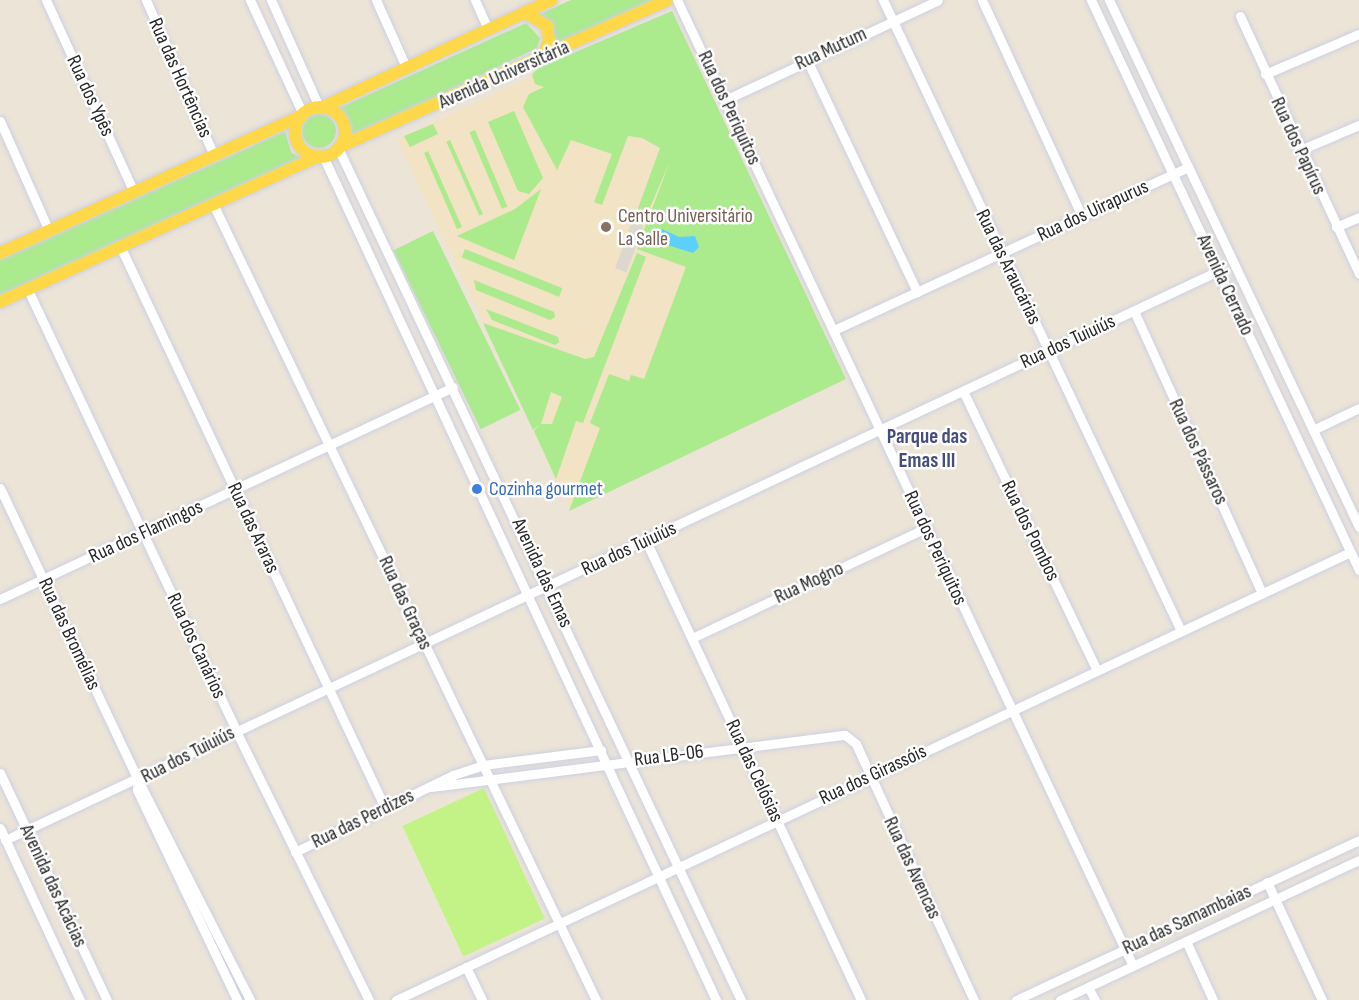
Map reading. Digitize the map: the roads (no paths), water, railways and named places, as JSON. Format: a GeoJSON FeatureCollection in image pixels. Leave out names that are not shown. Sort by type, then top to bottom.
{"type":"FeatureCollection","features":[{"type":"Feature","properties":{"kind":"main road"},"geometry":{"type":"LineString","coordinates":[[0,254],[551,0]]}},
{"type":"Feature","properties":{"kind":"main road","name":"Avenida Universitária"},"geometry":{"type":"LineString","coordinates":[[338,148],[667,0]]}},
{"type":"Feature","properties":{"kind":"main road"},"geometry":{"type":"LineString","coordinates":[[524,12],[547,26],[549,40],[542,58]]}},
{"type":"Feature","properties":{"kind":"main road"},"geometry":{"type":"LineString","coordinates":[[0,302],[338,148],[343,122],[321,107]]}},
{"type":"Feature","properties":{"kind":"main road"},"geometry":{"type":"LineString","coordinates":[[301,115],[296,141],[306,153],[321,156]]}},
{"type":"Feature","properties":{"kind":"street","name":"Rua dos Ypês"},"geometry":{"type":"LineString","coordinates":[[46,0],[134,192]]}},
{"type":"Feature","properties":{"kind":"street","name":"Rua das Hortências"},"geometry":{"type":"LineString","coordinates":[[146,0],[214,156]]}},
{"type":"Feature","properties":{"kind":"street"},"geometry":{"type":"LineString","coordinates":[[250,0],[301,115]]}},
{"type":"Feature","properties":{"kind":"street"},"geometry":{"type":"LineString","coordinates":[[271,0],[321,107]]}},
{"type":"Feature","properties":{"kind":"street"},"geometry":{"type":"LineString","coordinates":[[376,0],[406,67]]}},
{"type":"Feature","properties":{"kind":"street"},"geometry":{"type":"LineString","coordinates":[[476,0],[488,29]]}},
{"type":"Feature","properties":{"kind":"street","name":"Rua dos Periquitos"},"geometry":{"type":"LineString","coordinates":[[677,0],[1134,966]]}},
{"type":"Feature","properties":{"kind":"street","name":"Rua das Araucárias"},"geometry":{"type":"LineString","coordinates":[[883,0],[1001,255],[1049,351],[1181,631]]}},
{"type":"Feature","properties":{"kind":"street","name":"Rua Mutum"},"geometry":{"type":"LineString","coordinates":[[725,100],[938,0]]}},
{"type":"Feature","properties":{"kind":"street"},"geometry":{"type":"LineString","coordinates":[[982,0],[1082,216]]}},
{"type":"Feature","properties":{"kind":"street","name":"Avenida Cerrado"},"geometry":{"type":"LineString","coordinates":[[1091,0],[1359,570]]}},
{"type":"Feature","properties":{"kind":"street","name":"Avenida Cerrado"},"geometry":{"type":"LineString","coordinates":[[1109,0],[1359,527]]}},
{"type":"Feature","properties":{"kind":"street","name":"Rua dos Papírus"},"geometry":{"type":"LineString","coordinates":[[1240,16],[1359,274]]}},
{"type":"Feature","properties":{"kind":"street"},"geometry":{"type":"LineString","coordinates":[[1265,74],[1359,34]]}},
{"type":"Feature","properties":{"kind":"street"},"geometry":{"type":"LineString","coordinates":[[807,60],[917,292]]}},
{"type":"Feature","properties":{"kind":"street"},"geometry":{"type":"LineString","coordinates":[[0,121],[49,231]]}},
{"type":"Feature","properties":{"kind":"street"},"geometry":{"type":"LineString","coordinates":[[1300,150],[1359,125]]}},
{"type":"Feature","properties":{"kind":"street","name":"Avenida das Emas"},"geometry":{"type":"LineString","coordinates":[[338,148],[681,866],[741,1000]]}},
{"type":"Feature","properties":{"kind":"street","name":"Avenida das Emas"},"geometry":{"type":"LineString","coordinates":[[321,156],[601,750],[657,877],[716,1000]]}},
{"type":"Feature","properties":{"kind":"street","name":"Rua dos Uirapurus"},"geometry":{"type":"LineString","coordinates":[[834,330],[1188,167]]}},
{"type":"Feature","properties":{"kind":"street","name":"Rua das Graças"},"geometry":{"type":"LineString","coordinates":[[214,206],[596,1000]]}},
{"type":"Feature","properties":{"kind":"street"},"geometry":{"type":"LineString","coordinates":[[1336,227],[1359,217]]}},
{"type":"Feature","properties":{"kind":"street","name":"Rua das Araras"},"geometry":{"type":"LineString","coordinates":[[121,248],[385,808]]}},
{"type":"Feature","properties":{"kind":"street","name":"Rua dos Tuiuiús"},"geometry":{"type":"LineString","coordinates":[[5,840],[138,780],[328,687],[425,646],[1218,271]]}},
{"type":"Feature","properties":{"kind":"street","name":"Rua dos Canários"},"geometry":{"type":"LineString","coordinates":[[28,290],[236,731],[369,1000]]}},
{"type":"Feature","properties":{"kind":"street","name":"Rua dos Pássaros"},"geometry":{"type":"LineString","coordinates":[[1134,311],[1262,593]]}},
{"type":"Feature","properties":{"kind":"street","name":"Rua dos Flamingos"},"geometry":{"type":"LineString","coordinates":[[0,599],[235,490],[329,442],[453,387]]}},
{"type":"Feature","properties":{"kind":"street","name":"Rua dos Pombos"},"geometry":{"type":"LineString","coordinates":[[963,392],[1097,670]]}},
{"type":"Feature","properties":{"kind":"street"},"geometry":{"type":"LineString","coordinates":[[1313,430],[1359,408]]}},
{"type":"Feature","properties":{"kind":"street","name":"Rua das Bromélias"},"geometry":{"type":"LineString","coordinates":[[0,488],[138,780],[145,786],[250,1000]]}},
{"type":"Feature","properties":{"kind":"street","name":"Rua Mogno"},"geometry":{"type":"LineString","coordinates":[[692,638],[926,528]]}},
{"type":"Feature","properties":{"kind":"street","name":"Rua das Celósias"},"geometry":{"type":"LineString","coordinates":[[646,541],[861,1000]]}},
{"type":"Feature","properties":{"kind":"street","name":"Rua dos Girassóis"},"geometry":{"type":"LineString","coordinates":[[396,1000],[1350,552]]}},
{"type":"Feature","properties":{"kind":"street","name":"Rua LB-06"},"geometry":{"type":"LineString","coordinates":[[489,778],[742,747],[850,738]]}},
{"type":"Feature","properties":{"kind":"street","name":"Rua das Avencas"},"geometry":{"type":"LineString","coordinates":[[850,738],[974,1000]]}},
{"type":"Feature","properties":{"kind":"street"},"geometry":{"type":"LineString","coordinates":[[483,765],[601,750]]}},
{"type":"Feature","properties":{"kind":"street","name":"Rua das Perdizes"},"geometry":{"type":"LineString","coordinates":[[295,852],[385,808],[483,765]]}},
{"type":"Feature","properties":{"kind":"street","name":"Avenida das Acácias"},"geometry":{"type":"LineString","coordinates":[[0,772],[107,1000]]}},
{"type":"Feature","properties":{"kind":"street","name":"Rua das Perdizes"},"geometry":{"type":"LineString","coordinates":[[431,787],[489,778]]}},
{"type":"Feature","properties":{"kind":"street","name":"Rua das Bromélias"},"geometry":{"type":"LineString","coordinates":[[138,780],[137,790],[237,1000]]}},
{"type":"Feature","properties":{"kind":"street","name":"Avenida das Acácias"},"geometry":{"type":"LineString","coordinates":[[0,828],[80,1000]]}},
{"type":"Feature","properties":{"kind":"street","name":"Rua das Samambaias"},"geometry":{"type":"LineString","coordinates":[[1016,1000],[1359,840]]}},
{"type":"Feature","properties":{"kind":"street","name":"Rua das Samambaias"},"geometry":{"type":"LineString","coordinates":[[1060,1000],[1359,860]]}},
{"type":"Feature","properties":{"kind":"street"},"geometry":{"type":"LineString","coordinates":[[1268,882],[1322,1000]]}},
{"type":"Feature","properties":{"kind":"street"},"geometry":{"type":"LineString","coordinates":[[1186,941],[1212,1000]]}},
{"type":"Feature","properties":{"kind":"street"},"geometry":{"type":"LineString","coordinates":[[466,967],[482,1000]]}},
{"type":"Feature","properties":{"kind":"street"},"geometry":{"type":"LineString","coordinates":[[1088,987],[1095,1000]]}},
{"type":"Feature","properties":{"kind":"water"},"geometry":{"type":"Polygon","coordinates":[[[662,229],[679,237],[695,236],[699,247],[693,253],[658,242],[662,229]]]}},
{"type":"Feature","properties":{"kind":"place","name":"Centro Universitário La Salle"},"geometry":{"type":"Point","coordinates":[606,227]}},
{"type":"Feature","properties":{"kind":"place","name":"Cozinha gourmet"},"geometry":{"type":"Point","coordinates":[477,489]}},
{"type":"Feature","properties":{"kind":"district","name":"Parque das Emas III"},"geometry":{"type":"Point","coordinates":[927,449]}}]}
